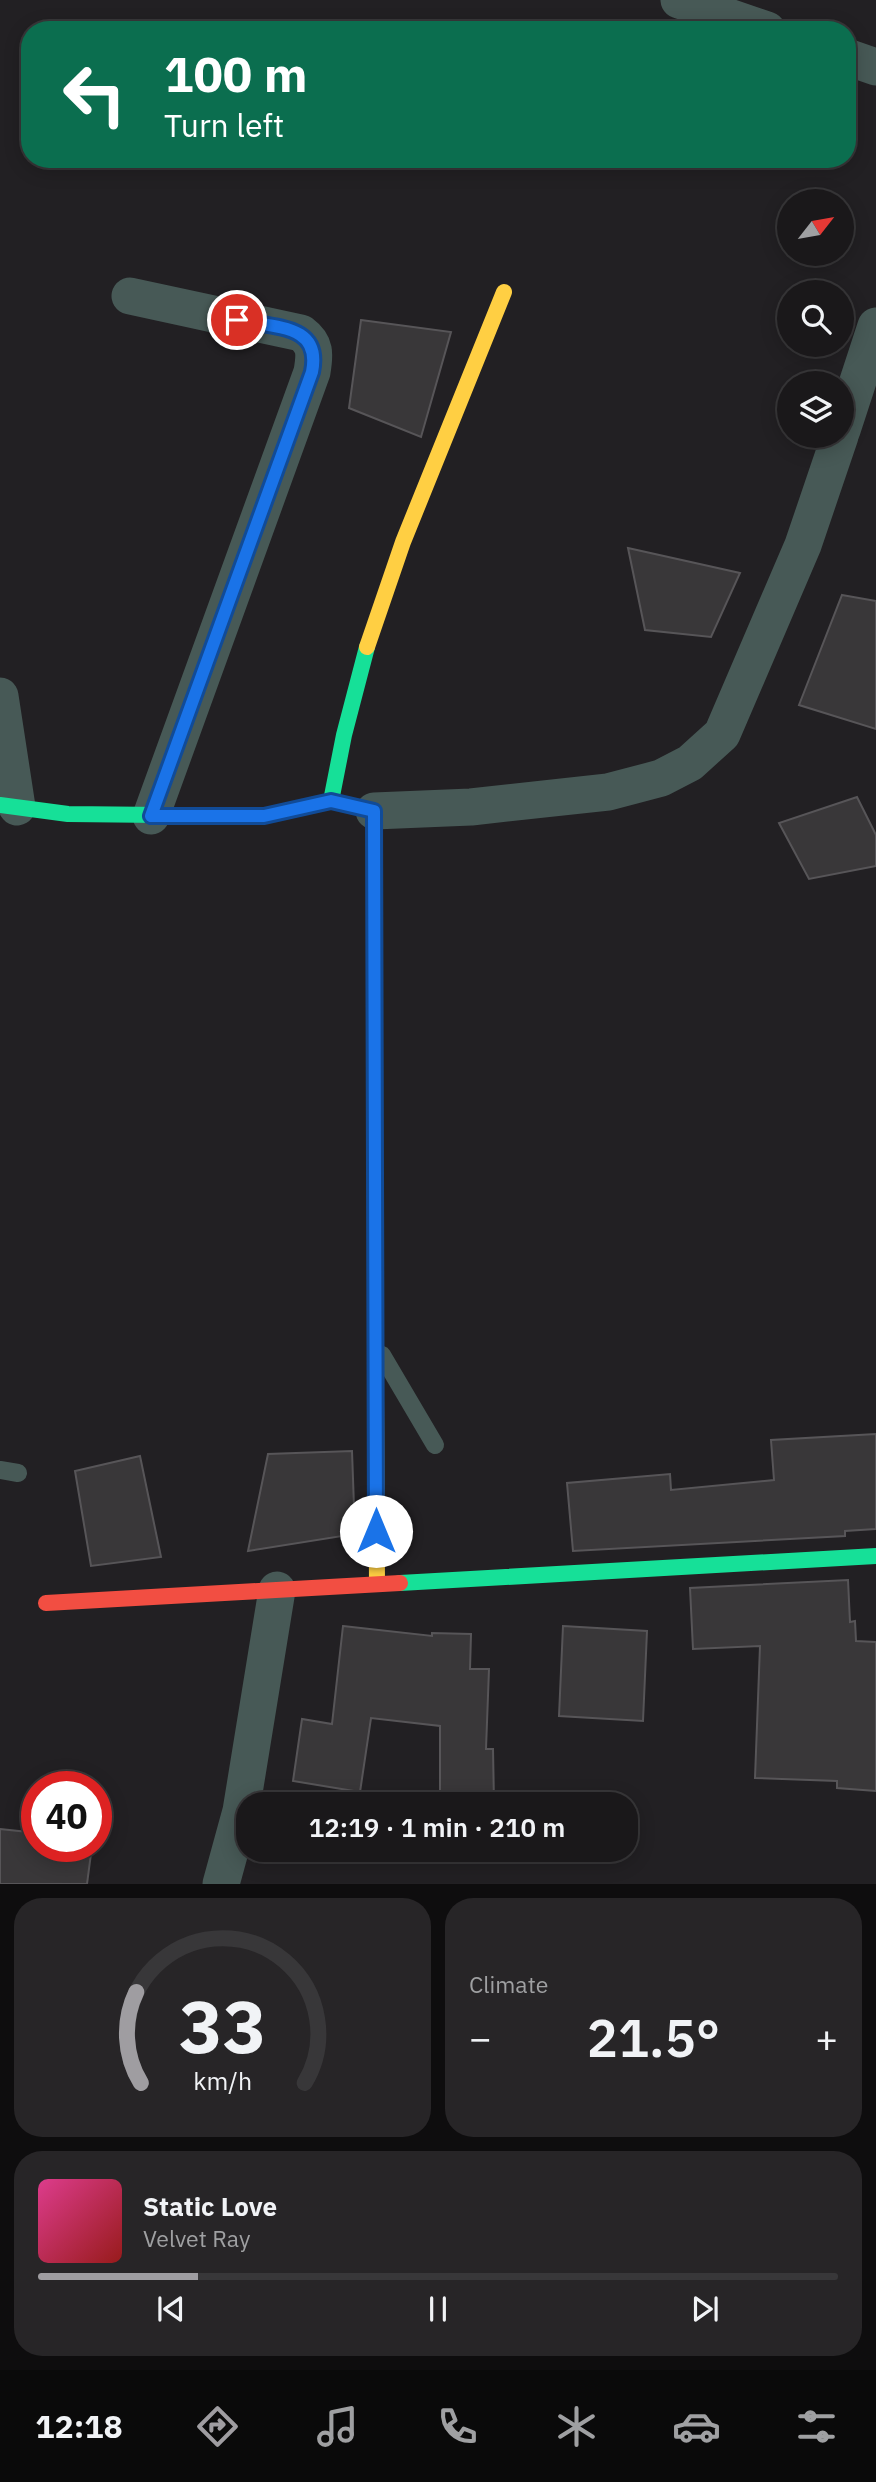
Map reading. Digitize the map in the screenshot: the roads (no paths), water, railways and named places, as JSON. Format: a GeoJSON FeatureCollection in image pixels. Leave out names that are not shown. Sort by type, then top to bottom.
{"type":"FeatureCollection","features":[{"type":"Feature","properties":{"kind":"street"},"geometry":{"type":"LineString","coordinates":[[679,0],[741,21]]}},
{"type":"Feature","properties":{"kind":"street"},"geometry":{"type":"LineString","coordinates":[[856,60],[876,67]]}},
{"type":"Feature","properties":{"kind":"street"},"geometry":{"type":"LineString","coordinates":[[331,801],[342,731],[407,531],[504,292]]}},
{"type":"Feature","properties":{"kind":"street"},"geometry":{"type":"LineString","coordinates":[[130,296],[301,333],[311,341],[315,355],[312,372],[151,816]]}},
{"type":"Feature","properties":{"kind":"street"},"geometry":{"type":"LineString","coordinates":[[854,393],[876,326]]}},
{"type":"Feature","properties":{"kind":"street"},"geometry":{"type":"LineString","coordinates":[[0,696],[8,806],[68,814],[264,816],[331,801],[374,811],[471,807],[608,792],[661,778],[708,749],[722,734],[803,545],[836,448]]}},
{"type":"Feature","properties":{"kind":"street"},"geometry":{"type":"LineString","coordinates":[[374,811],[377,1584]]}},
{"type":"Feature","properties":{"kind":"street"},"geometry":{"type":"LineString","coordinates":[[46,1603],[876,1556]]}},
{"type":"Feature","properties":{"kind":"street"},"geometry":{"type":"LineString","coordinates":[[221,1884],[241,1811],[277,1590]]}},
{"type":"Feature","properties":{"kind":"lane"},"geometry":{"type":"LineString","coordinates":[[376,1346],[435,1445]]}}]}
